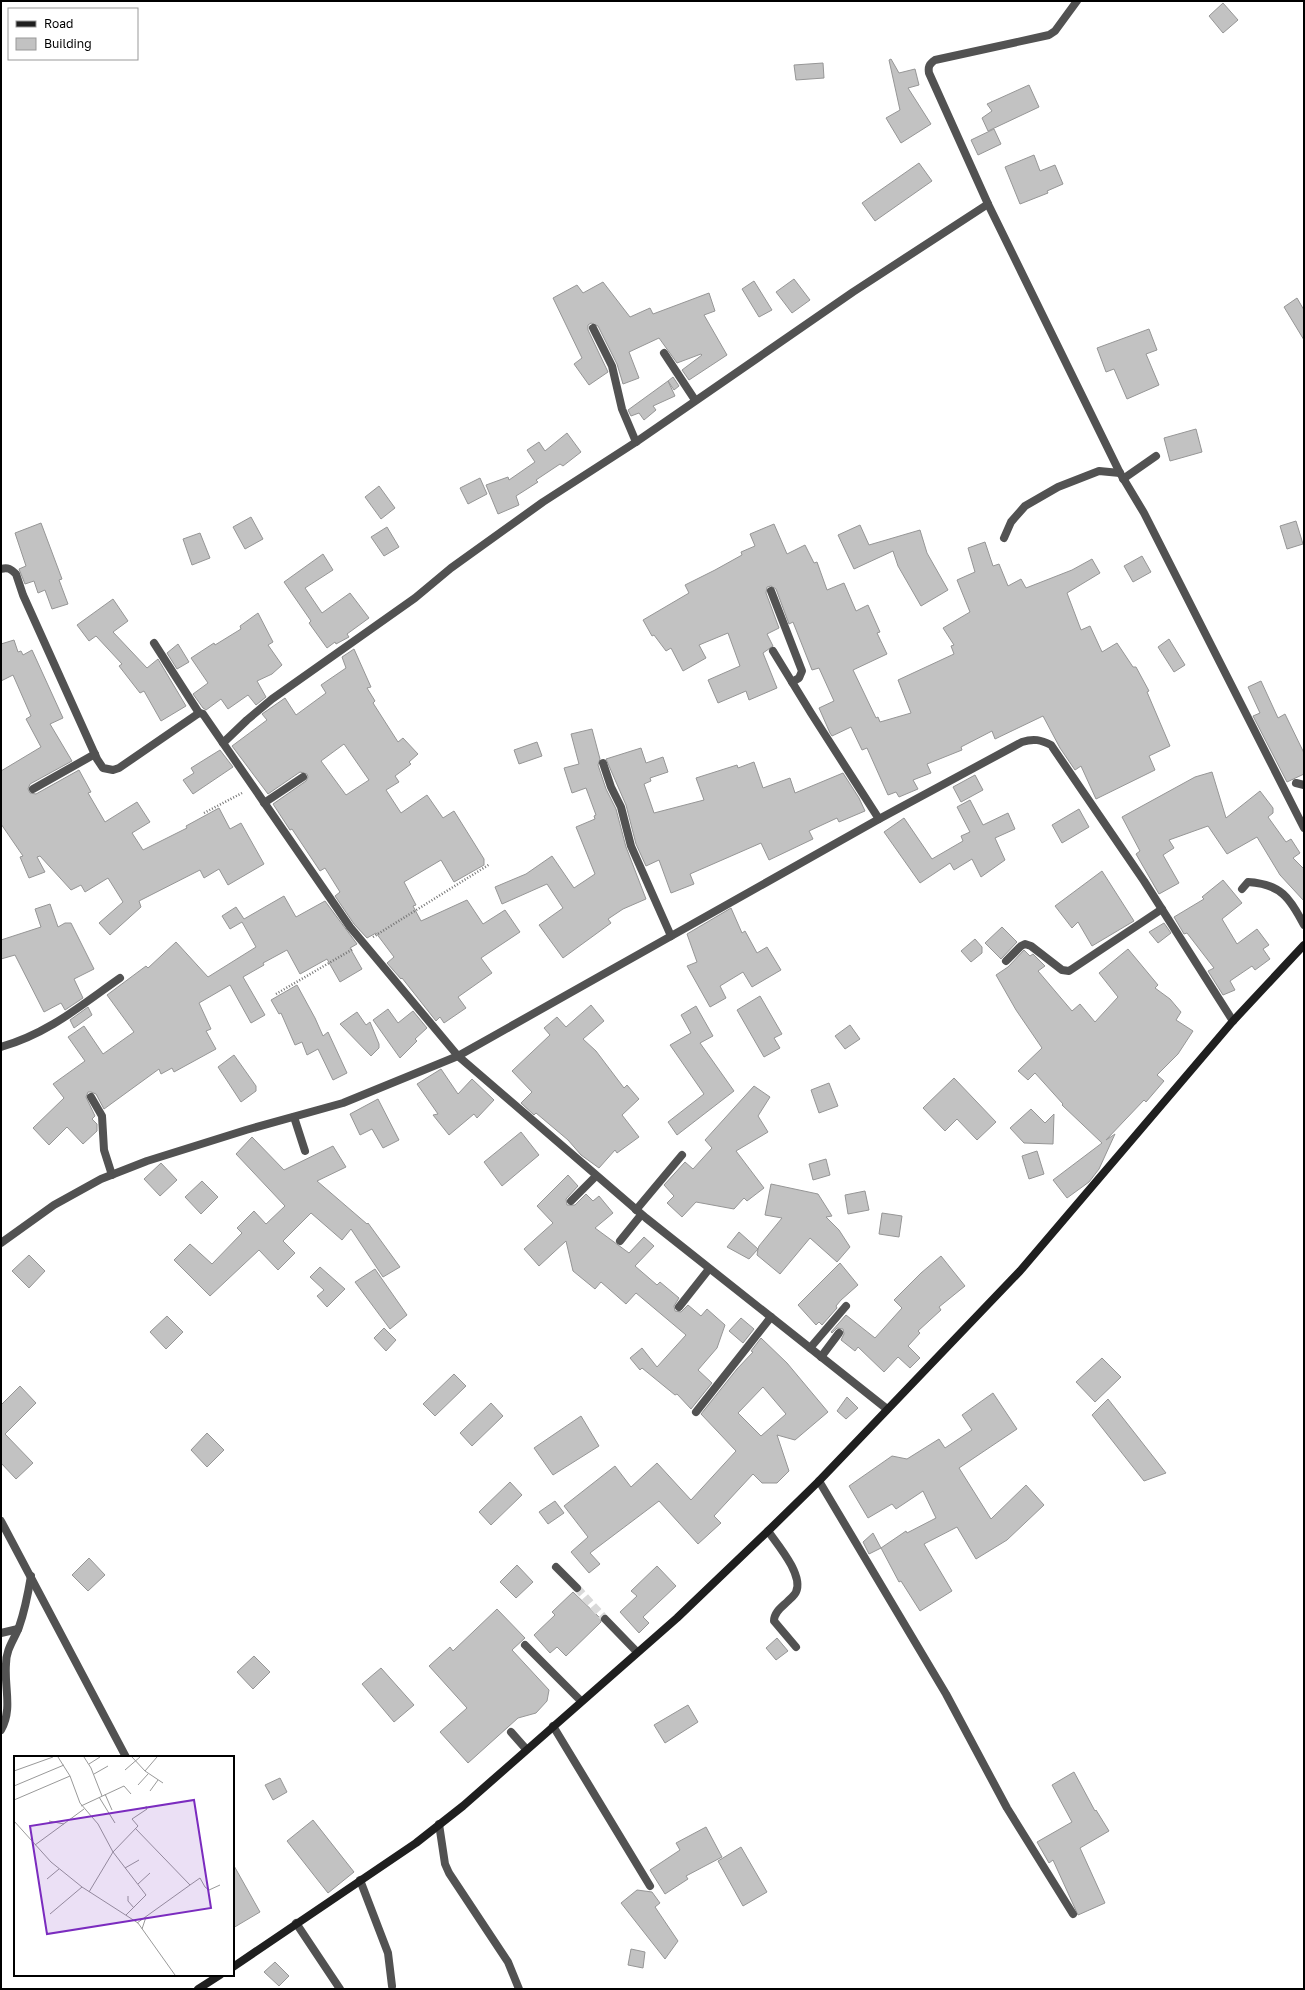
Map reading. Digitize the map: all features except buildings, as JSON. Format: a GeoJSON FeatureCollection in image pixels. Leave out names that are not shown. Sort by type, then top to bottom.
{"type":"FeatureCollection","features":[{"type":"Feature","properties":{"kind":"street"},"geometry":{"type":"LineString","coordinates":[[1077,1],[1055,31],[1049,35],[934,60],[930,63],[928,68],[988,204],[1121,476],[1144,513],[1304,828]]}},
{"type":"Feature","properties":{"kind":"street"},"geometry":{"type":"LineString","coordinates":[[223,743],[247,720],[272,700],[414,598],[451,568],[543,502],[636,442],[853,292],[988,204]]}},
{"type":"Feature","properties":{"kind":"street"},"geometry":{"type":"LineString","coordinates":[[593,328],[612,366],[622,409],[636,442]]}},
{"type":"Feature","properties":{"kind":"street"},"geometry":{"type":"LineString","coordinates":[[664,353],[695,400]]}},
{"type":"Feature","properties":{"kind":"street"},"geometry":{"type":"LineString","coordinates":[[1004,538],[1011,522],[1025,506],[1058,486],[1099,471],[1121,476],[1156,456]]}},
{"type":"Feature","properties":{"kind":"street"},"geometry":{"type":"LineString","coordinates":[[1,569],[12,569],[16,574],[23,595],[95,754],[103,768],[113,770],[199,712]]}},
{"type":"Feature","properties":{"kind":"street"},"geometry":{"type":"LineString","coordinates":[[771,591],[802,671],[800,678],[792,682]]}},
{"type":"Feature","properties":{"kind":"street"},"geometry":{"type":"LineString","coordinates":[[154,642],[199,712],[204,715],[363,943],[458,1056],[639,1212],[887,1409]]}},
{"type":"Feature","properties":{"kind":"street"},"geometry":{"type":"LineString","coordinates":[[773,651],[879,819]]}},
{"type":"Feature","properties":{"kind":"street"},"geometry":{"type":"LineString","coordinates":[[1,1243],[54,1205],[101,1179],[246,1130],[343,1103],[458,1056],[879,819],[1022,742],[1038,739],[1052,745],[1162,909],[1232,1021]]}},
{"type":"Feature","properties":{"kind":"street"},"geometry":{"type":"LineString","coordinates":[[33,789],[95,754]]}},
{"type":"Feature","properties":{"kind":"street"},"geometry":{"type":"LineString","coordinates":[[603,763],[611,787],[621,807],[631,846],[671,936]]}},
{"type":"Feature","properties":{"kind":"street"},"geometry":{"type":"LineString","coordinates":[[264,803],[303,777]]}},
{"type":"Feature","properties":{"kind":"street"},"geometry":{"type":"LineString","coordinates":[[1242,888],[1248,882],[1278,889],[1295,908],[1304,925]]}},
{"type":"Feature","properties":{"kind":"street"},"geometry":{"type":"LineString","coordinates":[[1006,961],[1020,946],[1025,944],[1031,946],[1062,970],[1069,970],[1162,909]]}},
{"type":"Feature","properties":{"kind":"street"},"geometry":{"type":"LineString","coordinates":[[234,1964],[360,1880],[440,1824],[463,1806],[526,1749],[677,1618],[819,1481],[1020,1271],[1232,1021],[1304,945]]}},
{"type":"Feature","properties":{"kind":"street"},"geometry":{"type":"LineString","coordinates":[[1,1047],[21,1041],[46,1030],[120,978]]}},
{"type":"Feature","properties":{"kind":"street"},"geometry":{"type":"LineString","coordinates":[[91,1097],[102,1116],[104,1150],[112,1175]]}},
{"type":"Feature","properties":{"kind":"street"},"geometry":{"type":"LineString","coordinates":[[294,1117],[304,1151]]}},
{"type":"Feature","properties":{"kind":"street"},"geometry":{"type":"LineString","coordinates":[[620,1241],[639,1212],[682,1155]]}},
{"type":"Feature","properties":{"kind":"street"},"geometry":{"type":"LineString","coordinates":[[571,1200],[596,1176]]}},
{"type":"Feature","properties":{"kind":"street"},"geometry":{"type":"LineString","coordinates":[[679,1307],[710,1269]]}},
{"type":"Feature","properties":{"kind":"street"},"geometry":{"type":"LineString","coordinates":[[810,1348],[846,1306]]}},
{"type":"Feature","properties":{"kind":"street"},"geometry":{"type":"LineString","coordinates":[[696,1412],[771,1318]]}},
{"type":"Feature","properties":{"kind":"street"},"geometry":{"type":"LineString","coordinates":[[821,1357],[839,1332]]}},
{"type":"Feature","properties":{"kind":"street"},"geometry":{"type":"LineString","coordinates":[[819,1481],[946,1694],[1007,1808],[1073,1914]]}},
{"type":"Feature","properties":{"kind":"street"},"geometry":{"type":"LineString","coordinates":[[1,1521],[125,1756]]}},
{"type":"Feature","properties":{"kind":"street"},"geometry":{"type":"LineString","coordinates":[[768,1531],[782,1550],[797,1581],[796,1591],[774,1616],[774,1621],[796,1647]]}},
{"type":"Feature","properties":{"kind":"street"},"geometry":{"type":"LineString","coordinates":[[556,1567],[577,1588]]}},
{"type":"Feature","properties":{"kind":"street"},"geometry":{"type":"LineString","coordinates":[[1,1730],[8,1714],[7,1658],[9,1646],[18,1630],[26,1606],[31,1576]]}},
{"type":"Feature","properties":{"kind":"street"},"geometry":{"type":"LineString","coordinates":[[605,1619],[637,1652]]}},
{"type":"Feature","properties":{"kind":"street"},"geometry":{"type":"LineString","coordinates":[[1,1633],[18,1630]]}},
{"type":"Feature","properties":{"kind":"street"},"geometry":{"type":"LineString","coordinates":[[525,1645],[581,1702]]}},
{"type":"Feature","properties":{"kind":"street"},"geometry":{"type":"LineString","coordinates":[[553,1726],[650,1886]]}},
{"type":"Feature","properties":{"kind":"street"},"geometry":{"type":"LineString","coordinates":[[511,1732],[526,1749]]}},
{"type":"Feature","properties":{"kind":"street"},"geometry":{"type":"LineString","coordinates":[[440,1824],[445,1864],[449,1873],[508,1962],[519,1989]]}},
{"type":"Feature","properties":{"kind":"street"},"geometry":{"type":"LineString","coordinates":[[360,1880],[388,1953],[392,1986]]}},
{"type":"Feature","properties":{"kind":"street"},"geometry":{"type":"LineString","coordinates":[[296,1923],[340,1989]]}},
{"type":"Feature","properties":{"kind":"street"},"geometry":{"type":"LineString","coordinates":[[198,1989],[218,1976]]}},
{"type":"Feature","properties":{"kind":"path"},"geometry":{"type":"LineString","coordinates":[[204,813],[253,787]]}},
{"type":"Feature","properties":{"kind":"path"},"geometry":{"type":"LineString","coordinates":[[276,994],[363,943],[490,864]]}},
{"type":"Feature","properties":{"kind":"tunnel"},"geometry":{"type":"LineString","coordinates":[[577,1588],[605,1619]]}}]}
